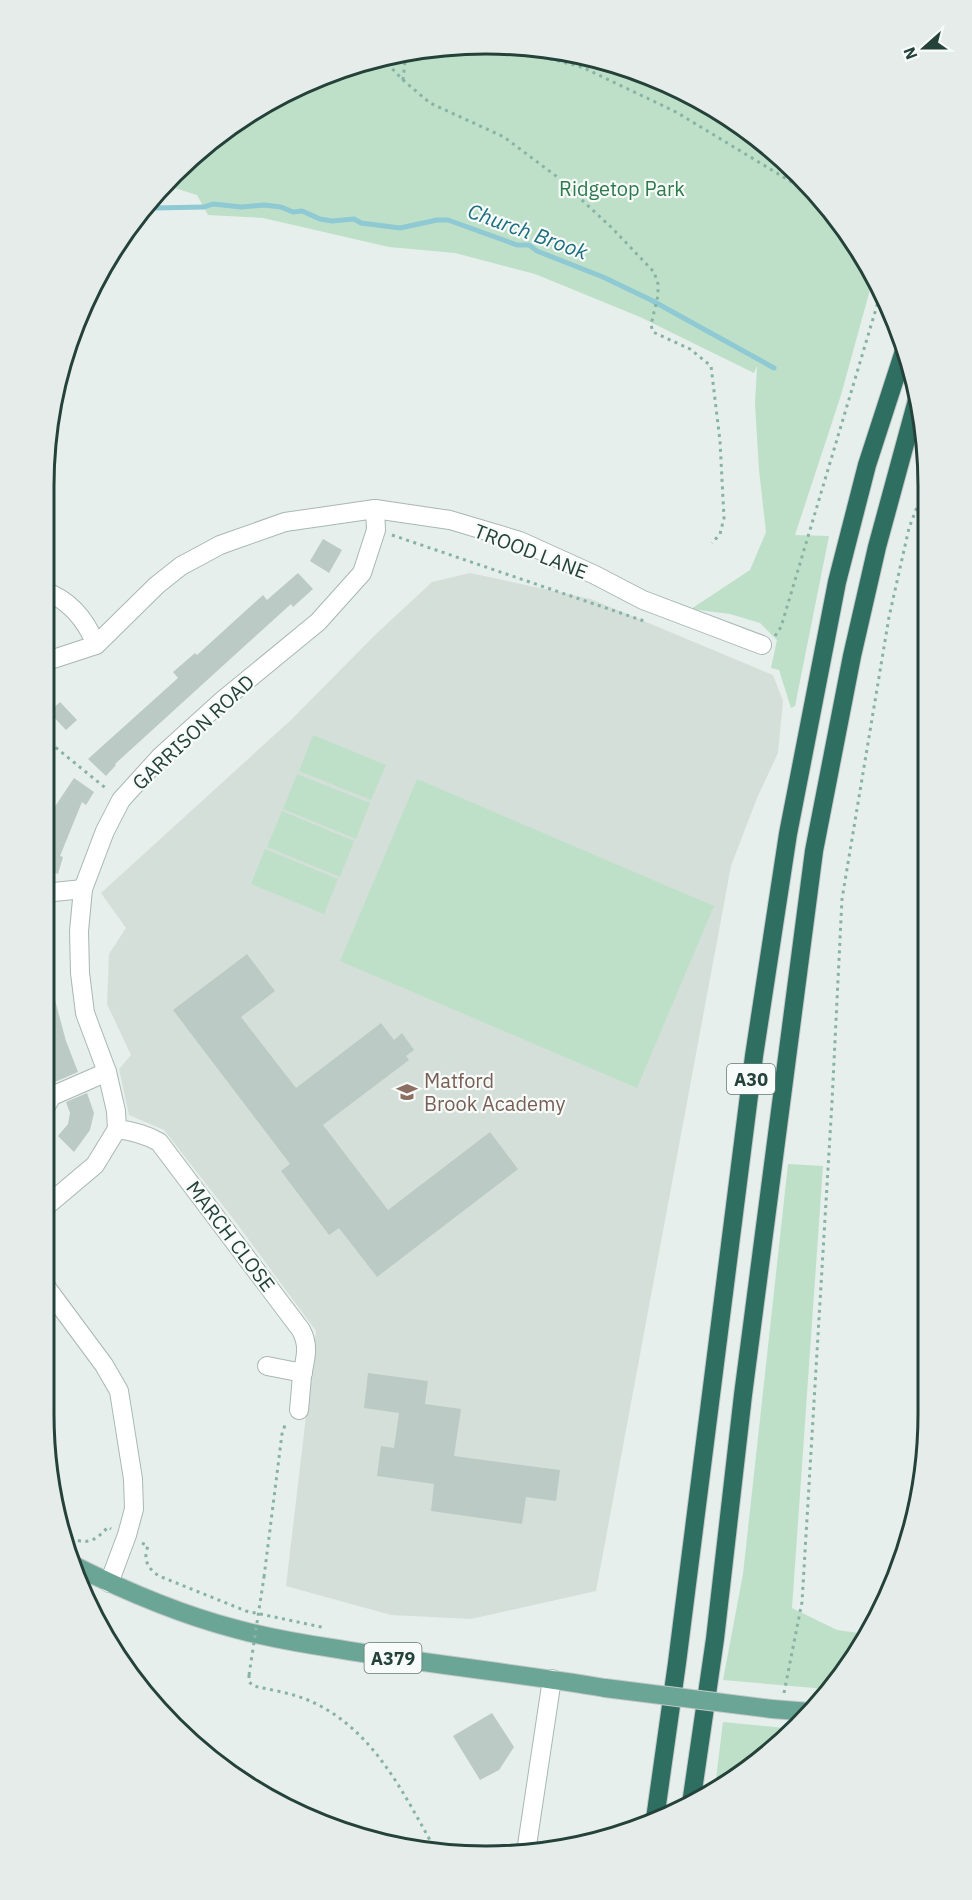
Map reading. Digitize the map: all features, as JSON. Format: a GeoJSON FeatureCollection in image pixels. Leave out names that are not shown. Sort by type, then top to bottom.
{"type":"FeatureCollection","features":[{"type":"Feature","properties":{"kind":"highway","name":"A30"},"geometry":{"type":"LineString","coordinates":[[657,1810],[754,1056],[788,834],[837,582],[867,465],[900,364]]}},
{"type":"Feature","properties":{"kind":"highway","name":"A30"},"geometry":{"type":"LineString","coordinates":[[693,1793],[715,1639],[743,1395],[814,851],[854,645],[877,547],[912,418]]}},
{"type":"Feature","properties":{"kind":"main road","name":"A379"},"geometry":{"type":"LineString","coordinates":[[84,1570],[161,1605],[235,1629],[285,1640],[381,1657],[604,1688],[799,1711]]}},
{"type":"Feature","properties":{"kind":"street","name":"TROOD LANE"},"geometry":{"type":"LineString","coordinates":[[54,659],[96,645],[157,585],[182,566],[220,545],[285,522],[375,509],[450,520],[520,542],[595,575],[643,600],[762,645]]}},
{"type":"Feature","properties":{"kind":"street","name":"GARRISON ROAD"},"geometry":{"type":"LineString","coordinates":[[117,1129],[116,1111],[107,1072],[85,1013],[80,973],[79,931],[83,889],[105,831],[121,800],[160,757],[318,621],[363,573],[376,530],[375,509]]}},
{"type":"Feature","properties":{"kind":"street"},"geometry":{"type":"LineString","coordinates":[[54,594],[79,614],[96,645]]}},
{"type":"Feature","properties":{"kind":"street"},"geometry":{"type":"LineString","coordinates":[[54,892],[83,889]]}},
{"type":"Feature","properties":{"kind":"street"},"geometry":{"type":"LineString","coordinates":[[54,1095],[107,1072]]}},
{"type":"Feature","properties":{"kind":"street"},"geometry":{"type":"LineString","coordinates":[[54,1200],[95,1165],[117,1129]]}},
{"type":"Feature","properties":{"kind":"street","name":"MARCH CLOSE"},"geometry":{"type":"LineString","coordinates":[[117,1129],[146,1135],[159,1142],[301,1330],[306,1340],[307,1357],[299,1410]]}},
{"type":"Feature","properties":{"kind":"street"},"geometry":{"type":"LineString","coordinates":[[54,1301],[104,1365],[119,1391],[133,1479],[134,1509],[109,1583]]}},
{"type":"Feature","properties":{"kind":"street"},"geometry":{"type":"LineString","coordinates":[[267,1366],[303,1373]]}},
{"type":"Feature","properties":{"kind":"street"},"geometry":{"type":"LineString","coordinates":[[527,1844],[552,1679]]}},
{"type":"Feature","properties":{"kind":"path"},"geometry":{"type":"LineString","coordinates":[[553,60],[582,67],[676,112],[793,183]]}},
{"type":"Feature","properties":{"kind":"path"},"geometry":{"type":"LineString","coordinates":[[403,80],[406,61]]}},
{"type":"Feature","properties":{"kind":"path"},"geometry":{"type":"LineString","coordinates":[[389,65],[430,103],[504,137],[556,176],[612,228],[654,272],[658,284],[658,295],[651,325],[653,332],[690,349],[711,366],[720,441],[724,518],[720,534],[712,543]]}},
{"type":"Feature","properties":{"kind":"path"},"geometry":{"type":"LineString","coordinates":[[762,645],[772,642],[781,627],[877,303]]}},
{"type":"Feature","properties":{"kind":"path"},"geometry":{"type":"LineString","coordinates":[[777,1709],[802,1602],[842,899],[889,617],[909,528],[918,504]]}},
{"type":"Feature","properties":{"kind":"path"},"geometry":{"type":"LineString","coordinates":[[376,530],[652,623]]}},
{"type":"Feature","properties":{"kind":"path"},"geometry":{"type":"LineString","coordinates":[[54,746],[121,800]]}},
{"type":"Feature","properties":{"kind":"path"},"geometry":{"type":"LineString","coordinates":[[299,1410],[298,1415],[286,1420],[282,1434],[249,1682],[254,1686],[307,1700],[339,1717],[364,1740],[393,1774],[431,1842]]}},
{"type":"Feature","properties":{"kind":"path"},"geometry":{"type":"LineString","coordinates":[[73,1540],[89,1542],[100,1536],[108,1527],[148,1546],[145,1559],[152,1571],[159,1576],[246,1611],[327,1628]]}},
{"type":"Feature","properties":{"kind":"shaded area","name":"Matford Brook Academy"},"geometry":{"type":"Polygon","coordinates":[[[470,573],[591,599],[773,675],[783,701],[778,753],[757,798],[731,866],[596,1591],[471,1619],[391,1615],[286,1586],[316,1331],[164,1130],[129,1115],[119,1069],[131,1055],[107,1004],[109,954],[126,928],[101,893],[292,719],[375,635],[432,582],[470,573]]]}},
{"type":"Feature","properties":{"kind":"green space","name":"Ridgetop Park"},"geometry":{"type":"Polygon","coordinates":[[[458,55],[514,55],[542,58],[570,62],[625,77],[702,112],[749,143],[771,161],[811,201],[829,223],[870,289],[841,395],[795,535],[829,536],[795,706],[791,708],[779,670],[771,668],[777,640],[760,623],[730,614],[691,609],[750,570],[766,532],[755,404],[757,366],[754,373],[640,317],[535,274],[455,253],[389,247],[263,218],[208,215],[197,195],[174,188],[223,143],[270,112],[347,77],[402,62],[458,55]]]}},
{"type":"Feature","properties":{"kind":"green space"},"geometry":{"type":"Polygon","coordinates":[[[313,735],[386,765],[371,800],[299,771],[313,735]]]}},
{"type":"Feature","properties":{"kind":"green space"},"geometry":{"type":"Polygon","coordinates":[[[297,774],[370,803],[356,839],[283,809],[297,774]]]}},
{"type":"Feature","properties":{"kind":"green space"},"geometry":{"type":"Polygon","coordinates":[[[417,779],[714,906],[637,1088],[340,961],[417,779]]]}},
{"type":"Feature","properties":{"kind":"green space"},"geometry":{"type":"Polygon","coordinates":[[[282,811],[354,841],[340,877],[267,847],[282,811]]]}},
{"type":"Feature","properties":{"kind":"green space"},"geometry":{"type":"Polygon","coordinates":[[[265,849],[338,879],[324,914],[251,884],[265,849]]]}},
{"type":"Feature","properties":{"kind":"green space"},"geometry":{"type":"Polygon","coordinates":[[[788,1164],[823,1166],[792,1608],[837,1630],[858,1633],[820,1688],[723,1680],[743,1574],[788,1164]]]}},
{"type":"Feature","properties":{"kind":"green space"},"geometry":{"type":"Polygon","coordinates":[[[723,1722],[782,1728],[749,1757],[716,1779],[723,1722]]]}},
{"type":"Feature","properties":{"kind":"building"},"geometry":{"type":"Polygon","coordinates":[[[323,539],[342,550],[329,573],[310,561],[323,539]]]}},
{"type":"Feature","properties":{"kind":"building"},"geometry":{"type":"Polygon","coordinates":[[[298,573],[313,589],[293,607],[291,604],[115,764],[106,776],[88,759],[178,678],[173,672],[195,653],[197,655],[263,595],[267,600],[298,573]]]}},
{"type":"Feature","properties":{"kind":"building"},"geometry":{"type":"Polygon","coordinates":[[[60,702],[77,720],[66,730],[54,717],[54,707],[60,702]]]}},
{"type":"Feature","properties":{"kind":"building"},"geometry":{"type":"Polygon","coordinates":[[[74,778],[94,792],[86,805],[82,802],[60,856],[63,857],[58,874],[54,873],[54,808],[74,778]]]}},
{"type":"Feature","properties":{"kind":"building"},"geometry":{"type":"Polygon","coordinates":[[[247,954],[275,991],[241,1017],[296,1088],[381,1023],[394,1040],[402,1033],[414,1050],[406,1056],[409,1060],[323,1125],[388,1210],[490,1132],[518,1169],[377,1277],[339,1228],[329,1235],[281,1171],[290,1164],[173,1010],[247,954]]]}},
{"type":"Feature","properties":{"kind":"building"},"geometry":{"type":"Polygon","coordinates":[[[54,996],[66,1041],[78,1072],[55,1082],[54,996]]]}},
{"type":"Feature","properties":{"kind":"building"},"geometry":{"type":"Polygon","coordinates":[[[87,1093],[94,1113],[90,1130],[74,1152],[58,1136],[68,1124],[70,1113],[66,1102],[87,1093]]]}},
{"type":"Feature","properties":{"kind":"building"},"geometry":{"type":"Polygon","coordinates":[[[368,1373],[428,1381],[425,1404],[461,1409],[454,1456],[560,1470],[556,1501],[526,1497],[522,1524],[431,1511],[434,1484],[377,1476],[381,1446],[394,1448],[399,1413],[364,1408],[368,1373]]]}},
{"type":"Feature","properties":{"kind":"building"},"geometry":{"type":"Polygon","coordinates":[[[492,1713],[514,1747],[499,1770],[480,1780],[453,1736],[492,1713]]]}},
{"type":"Feature","properties":{"kind":"waterway","name":"Church Brook"},"geometry":{"type":"LineString","coordinates":[[155,208],[204,207],[213,204],[241,207],[264,205],[281,207],[293,212],[302,211],[320,219],[332,221],[354,219],[361,223],[400,228],[437,220],[448,220],[517,245],[529,245],[537,251],[603,277],[651,300],[774,368]]}},
{"type":"Feature","properties":{"kind":"place","name":"Matford Brook Academy"},"geometry":{"type":"Point","coordinates":[407,1092]}}]}
